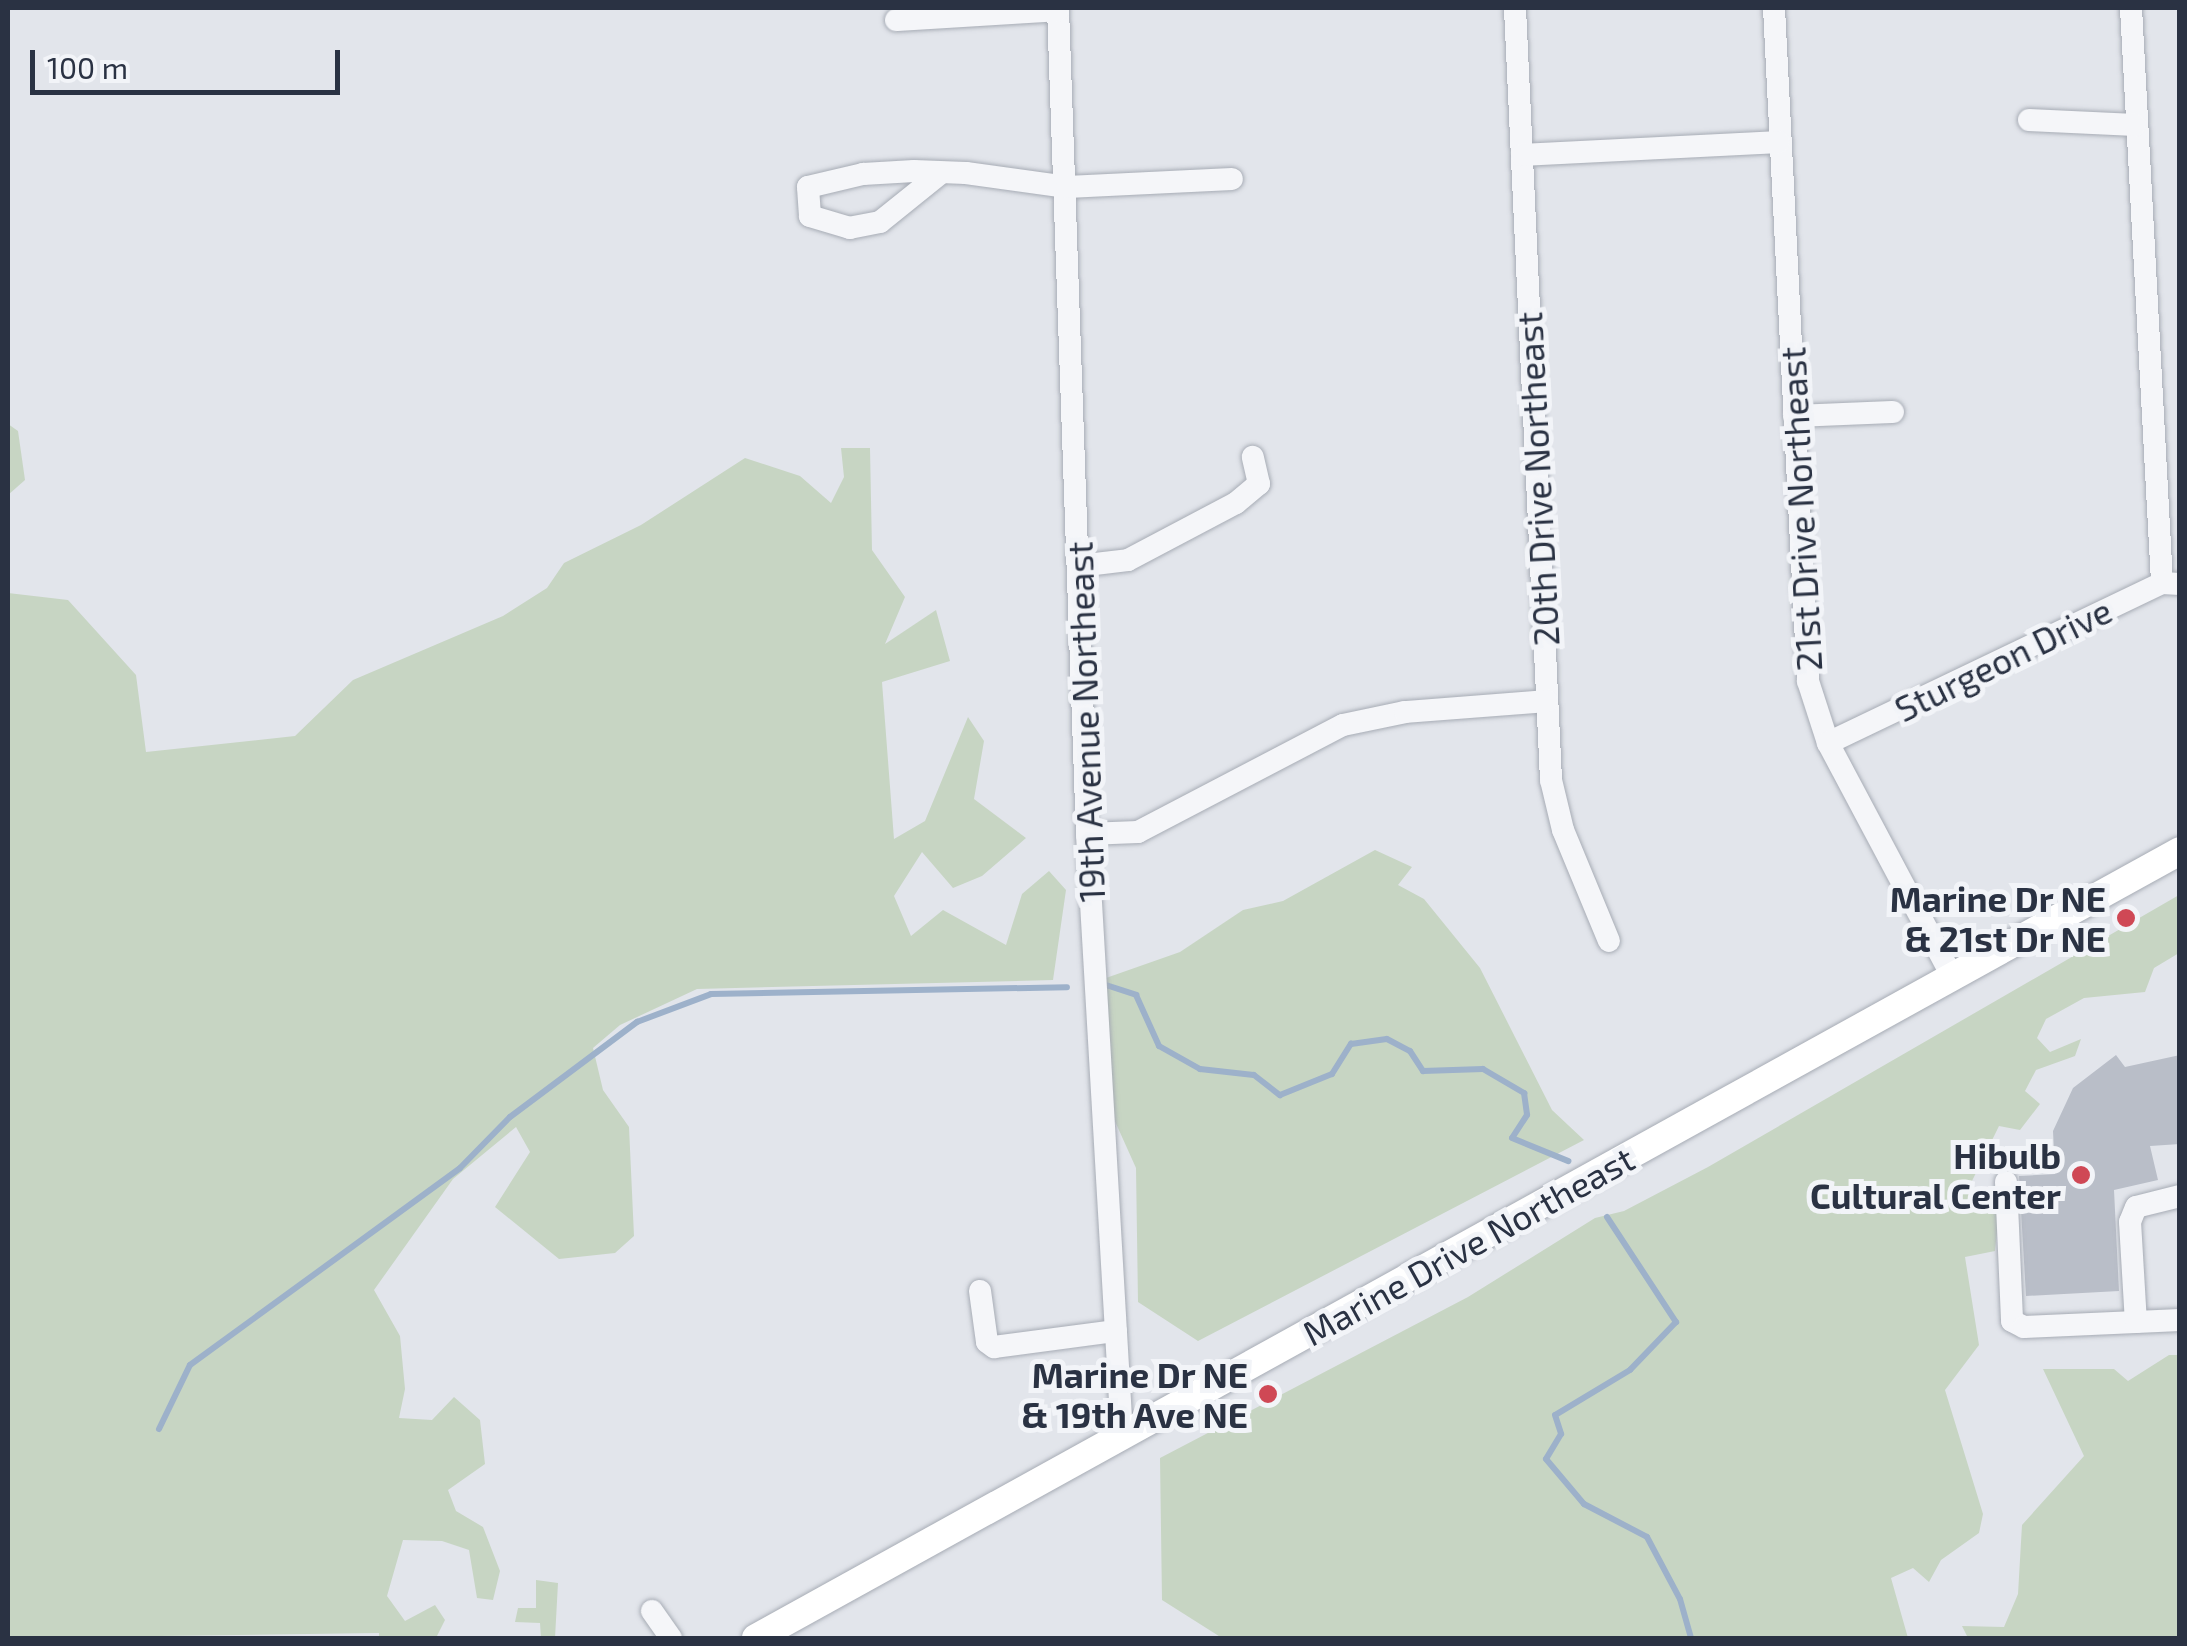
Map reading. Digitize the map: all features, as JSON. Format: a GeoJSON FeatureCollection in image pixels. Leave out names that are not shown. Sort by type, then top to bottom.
{"type":"FeatureCollection","features":[{"type":"Feature","properties":{"kind":"main road","name":"Marine Drive Northeast"},"geometry":{"type":"LineString","coordinates":[[756,1638],[2180,852]]}},
{"type":"Feature","properties":{"kind":"street","name":"20th Drive Northeast"},"geometry":{"type":"LineString","coordinates":[[1515,8],[1551,780],[1563,830],[1609,941]]}},
{"type":"Feature","properties":{"kind":"street","name":"21st Drive Northeast"},"geometry":{"type":"LineString","coordinates":[[1774,8],[1808,681],[1828,743],[1953,978]]}},
{"type":"Feature","properties":{"kind":"street"},"geometry":{"type":"LineString","coordinates":[[2132,8],[2135,125],[2171,584]]}},
{"type":"Feature","properties":{"kind":"street"},"geometry":{"type":"LineString","coordinates":[[896,20],[1058,9]]}},
{"type":"Feature","properties":{"kind":"street","name":"19th Avenue Northeast"},"geometry":{"type":"LineString","coordinates":[[1058,9],[1068,187],[1088,834],[1122,1436]]}},
{"type":"Feature","properties":{"kind":"street"},"geometry":{"type":"LineString","coordinates":[[2029,120],[2135,125]]}},
{"type":"Feature","properties":{"kind":"street"},"geometry":{"type":"LineString","coordinates":[[1522,155],[1780,142]]}},
{"type":"Feature","properties":{"kind":"street"},"geometry":{"type":"LineString","coordinates":[[941,172],[880,222],[850,228],[810,216],[808,187],[835,178],[941,172],[1068,187],[1232,179]]}},
{"type":"Feature","properties":{"kind":"street"},"geometry":{"type":"LineString","coordinates":[[1794,416],[1894,412]]}},
{"type":"Feature","properties":{"kind":"street"},"geometry":{"type":"LineString","coordinates":[[1078,566],[1128,560],[1236,503],[1259,484],[1253,457]]}},
{"type":"Feature","properties":{"kind":"street","name":"Sturgeon Drive"},"geometry":{"type":"LineString","coordinates":[[1828,743],[2171,584]]}},
{"type":"Feature","properties":{"kind":"street"},"geometry":{"type":"LineString","coordinates":[[1088,834],[1138,832],[1344,725],[1405,712],[1547,701]]}},
{"type":"Feature","properties":{"kind":"street"},"geometry":{"type":"LineString","coordinates":[[2006,1182],[2012,1321],[2024,1327],[2180,1320]]}},
{"type":"Feature","properties":{"kind":"street"},"geometry":{"type":"LineString","coordinates":[[2136,1322],[2130,1222],[2136,1207],[2180,1196]]}},
{"type":"Feature","properties":{"kind":"street"},"geometry":{"type":"LineString","coordinates":[[980,1291],[987,1342],[994,1346],[1116,1331]]}},
{"type":"Feature","properties":{"kind":"street"},"geometry":{"type":"LineString","coordinates":[[652,1611],[671,1638]]}},
{"type":"Feature","properties":{"kind":"green space"},"geometry":{"type":"Polygon","coordinates":[[[8,424],[18,431],[25,480],[8,495],[8,424]]]}},
{"type":"Feature","properties":{"kind":"green space"},"geometry":{"type":"Polygon","coordinates":[[[841,448],[870,448],[872,550],[905,597],[885,644],[936,610],[950,661],[882,682],[894,839],[925,821],[968,717],[984,741],[974,799],[1026,838],[982,876],[953,888],[922,852],[894,896],[911,936],[943,910],[1006,945],[1022,894],[1049,871],[1066,890],[1053,980],[697,989],[620,1025],[593,1048],[603,1090],[629,1127],[634,1236],[615,1253],[559,1259],[495,1207],[530,1152],[516,1127],[453,1179],[374,1290],[400,1336],[405,1389],[399,1418],[432,1420],[454,1397],[480,1420],[485,1464],[448,1490],[456,1511],[483,1527],[500,1571],[493,1600],[477,1598],[469,1550],[442,1541],[403,1540],[387,1596],[405,1621],[435,1605],[445,1620],[436,1638],[379,1638],[379,1633],[8,1638],[8,593],[68,600],[136,675],[146,752],[295,736],[353,680],[503,616],[547,588],[564,563],[641,525],[745,458],[800,476],[831,503],[844,477],[841,448]]]}},
{"type":"Feature","properties":{"kind":"green space"},"geometry":{"type":"Polygon","coordinates":[[[1375,850],[1412,867],[1398,885],[1424,899],[1480,968],[1552,1110],[1584,1140],[1198,1341],[1138,1302],[1136,1168],[1109,1108],[1106,978],[1180,952],[1243,910],[1283,901],[1375,850]]]}},
{"type":"Feature","properties":{"kind":"green space"},"geometry":{"type":"Polygon","coordinates":[[[2179,895],[2179,953],[2154,968],[2145,992],[2084,998],[2046,1019],[2037,1038],[2050,1052],[2081,1039],[2075,1056],[2036,1070],[2025,1091],[2040,1104],[2020,1130],[1999,1126],[1971,1183],[1978,1207],[1999,1212],[1995,1251],[1965,1257],[1979,1345],[1945,1390],[1983,1514],[1979,1533],[1941,1560],[1929,1582],[1913,1568],[1891,1578],[1908,1638],[1222,1638],[1162,1600],[1160,1458],[1468,1297],[1595,1218],[1624,1211],[1708,1167],[2179,895]]]}},
{"type":"Feature","properties":{"kind":"green space"},"geometry":{"type":"Polygon","coordinates":[[[2169,1355],[2179,1355],[2179,1638],[1968,1638],[1962,1626],[2004,1627],[2018,1594],[2022,1525],[2084,1456],[2043,1369],[2114,1369],[2128,1381],[2169,1355]]]}},
{"type":"Feature","properties":{"kind":"green space"},"geometry":{"type":"Polygon","coordinates":[[[536,1580],[558,1583],[555,1638],[541,1638],[540,1623],[515,1622],[518,1608],[536,1608],[536,1580]]]}},
{"type":"Feature","properties":{"kind":"building","name":"Hibulb Cultural Center"},"geometry":{"type":"Polygon","coordinates":[[[2116,1055],[2125,1067],[2180,1055],[2180,1144],[2150,1146],[2158,1180],[2114,1190],[2119,1291],[2026,1296],[2019,1176],[2055,1174],[2053,1131],[2073,1088],[2116,1055]]]}},
{"type":"Feature","properties":{"kind":"waterway"},"geometry":{"type":"LineString","coordinates":[[1106,985],[1136,995],[1159,1046],[1200,1069],[1254,1075],[1280,1095],[1332,1074],[1351,1044],[1387,1039],[1410,1051],[1423,1071],[1483,1069],[1524,1093],[1527,1115],[1512,1138],[1568,1161]]}},
{"type":"Feature","properties":{"kind":"waterway"},"geometry":{"type":"LineString","coordinates":[[159,1429],[190,1365],[460,1168],[510,1117],[637,1022],[711,994],[1067,987]]}},
{"type":"Feature","properties":{"kind":"waterway"},"geometry":{"type":"LineString","coordinates":[[1607,1217],[1676,1322],[1630,1370],[1555,1415],[1561,1434],[1546,1459],[1584,1504],[1647,1537],[1680,1599],[1691,1638]]}},
{"type":"Feature","properties":{"kind":"place","name":"Marine Dr NE & 21st Dr NE"},"geometry":{"type":"Point","coordinates":[2126,918]}},
{"type":"Feature","properties":{"kind":"place","name":"Hibulb Cultural Center"},"geometry":{"type":"Point","coordinates":[2081,1175]}},
{"type":"Feature","properties":{"kind":"place","name":"Marine Dr NE & 19th Ave NE"},"geometry":{"type":"Point","coordinates":[1268,1394]}}]}
